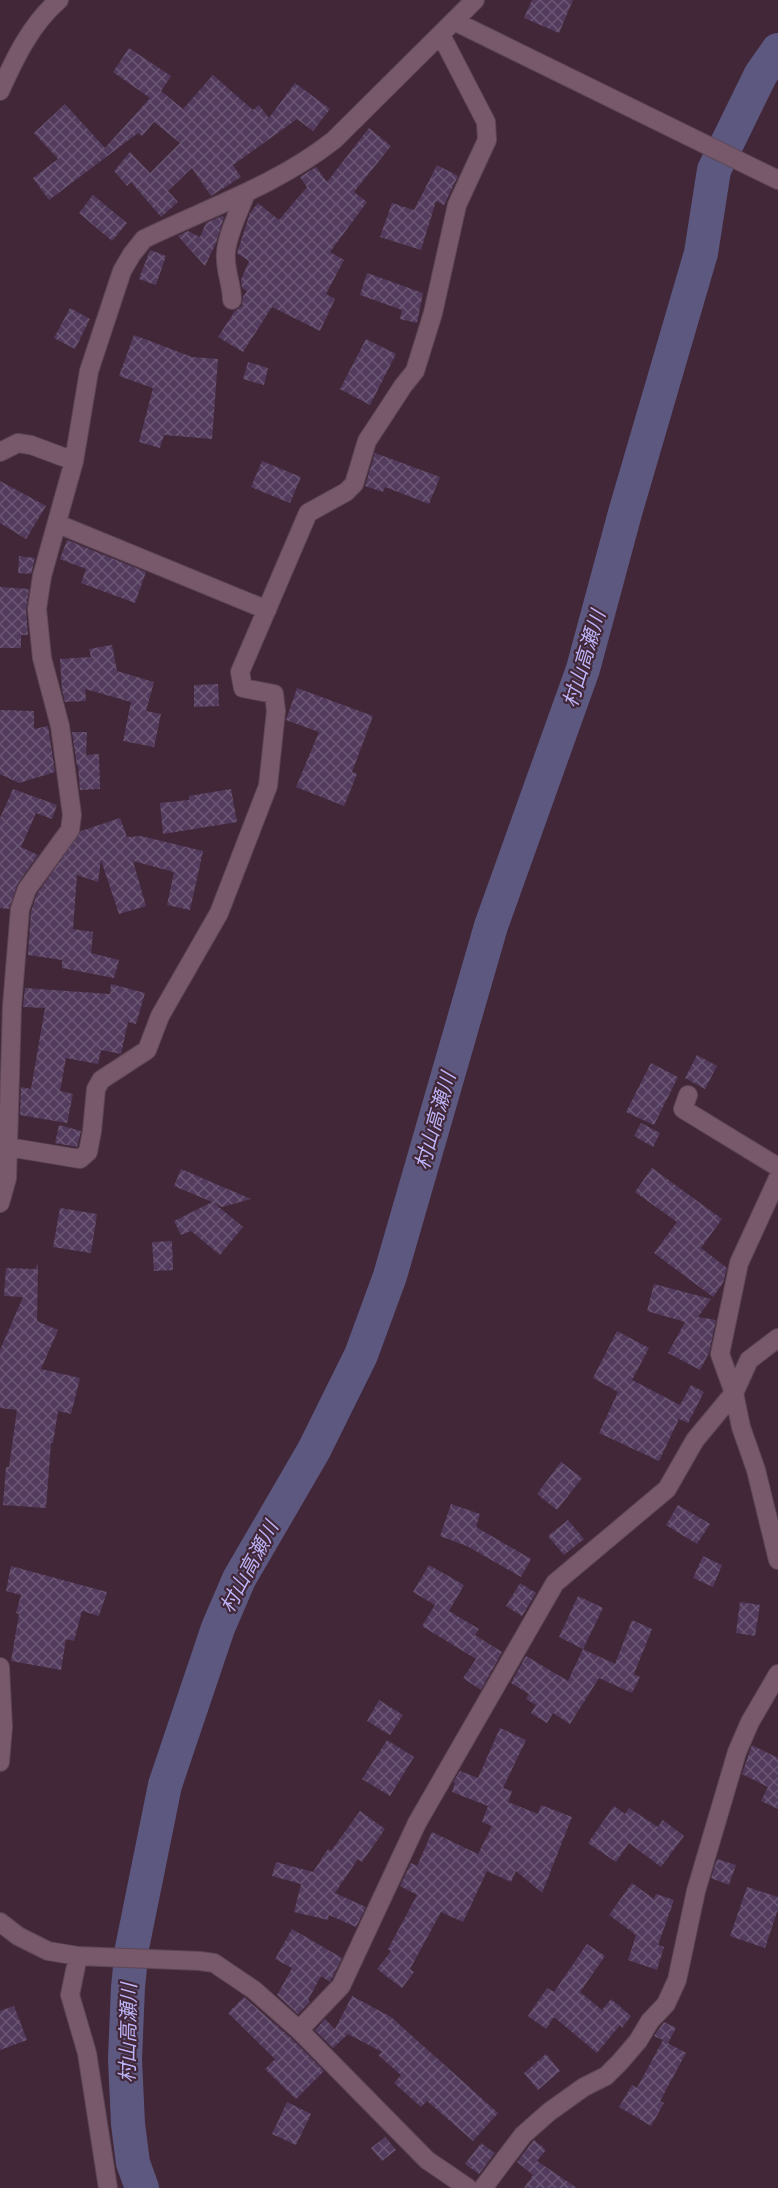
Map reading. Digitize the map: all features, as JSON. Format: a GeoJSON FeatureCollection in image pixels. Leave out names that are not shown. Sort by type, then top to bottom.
{"type":"FeatureCollection","features":[{"type":"Feature","properties":{"kind":"street"},"geometry":{"type":"LineString","coordinates":[[0,91],[34,27],[59,0]]}},
{"type":"Feature","properties":{"kind":"street"},"geometry":{"type":"LineString","coordinates":[[0,1203],[7,1178],[12,1005],[20,909],[27,889],[70,830],[72,815],[60,726],[42,658],[37,609],[42,576],[74,461],[89,371],[122,271],[144,239],[246,193],[314,156],[334,140],[476,0]]}},
{"type":"Feature","properties":{"kind":"street"},"geometry":{"type":"LineString","coordinates":[[456,22],[778,180]]}},
{"type":"Feature","properties":{"kind":"street"},"geometry":{"type":"LineString","coordinates":[[8,1147],[80,1160],[88,1152],[96,1089],[101,1080],[147,1050],[160,1016],[219,914],[268,786],[276,711],[274,694],[243,688],[240,672],[308,513],[346,492],[354,484],[367,441],[415,371],[433,313],[457,206],[487,140],[486,122],[441,35]]}},
{"type":"Feature","properties":{"kind":"street"},"geometry":{"type":"LineString","coordinates":[[232,300],[226,254],[229,239],[246,193]]}},
{"type":"Feature","properties":{"kind":"street"},"geometry":{"type":"LineString","coordinates":[[0,452],[18,443],[31,445],[74,461]]}},
{"type":"Feature","properties":{"kind":"street"},"geometry":{"type":"LineString","coordinates":[[58,524],[267,610]]}},
{"type":"Feature","properties":{"kind":"street"},"geometry":{"type":"LineString","coordinates":[[688,1095],[683,1109],[778,1167]]}},
{"type":"Feature","properties":{"kind":"street"},"geometry":{"type":"LineString","coordinates":[[778,1178],[739,1263],[720,1354],[734,1393],[741,1427],[756,1470],[778,1560]]}},
{"type":"Feature","properties":{"kind":"street"},"geometry":{"type":"LineString","coordinates":[[299,2030],[341,1986],[417,1823],[555,1583],[667,1489],[695,1440],[734,1393],[748,1360],[778,1338]]}},
{"type":"Feature","properties":{"kind":"street"},"geometry":{"type":"LineString","coordinates":[[0,1667],[3,1727],[0,1762]]}},
{"type":"Feature","properties":{"kind":"street"},"geometry":{"type":"LineString","coordinates":[[483,2188],[523,2135],[549,2112],[584,2087],[606,2076],[638,2041],[650,2021],[666,2004],[677,1980],[696,1891],[737,1752],[750,1722],[778,1674]]}},
{"type":"Feature","properties":{"kind":"street"},"geometry":{"type":"LineString","coordinates":[[0,1922],[18,1936],[48,1951],[83,1956],[186,1960],[214,1963],[227,1970],[254,1990],[299,2030],[427,2160],[468,2188]]}},
{"type":"Feature","properties":{"kind":"street"},"geometry":{"type":"LineString","coordinates":[[83,1956],[70,1995],[87,2053],[108,2188]]}},
{"type":"Feature","properties":{"kind":"building"},"geometry":{"type":"Polygon","coordinates":[[[532,0],[573,0],[559,33],[524,18],[532,0]]]}},
{"type":"Feature","properties":{"kind":"building"},"geometry":{"type":"Polygon","coordinates":[[[129,48],[171,76],[161,91],[183,109],[213,75],[253,110],[259,105],[269,118],[295,83],[330,109],[313,131],[297,119],[233,165],[241,177],[211,196],[192,168],[168,191],[178,202],[161,217],[131,182],[127,186],[114,171],[130,152],[150,173],[180,143],[154,122],[142,136],[138,133],[49,200],[33,178],[58,159],[34,133],[65,104],[105,148],[150,98],[113,72],[129,48]]]}},
{"type":"Feature","properties":{"kind":"building"},"geometry":{"type":"Polygon","coordinates":[[[369,128],[391,146],[354,192],[367,202],[330,252],[344,260],[326,294],[335,299],[320,331],[272,307],[243,352],[218,337],[235,311],[242,306],[243,297],[247,291],[242,288],[241,280],[249,261],[237,253],[250,213],[258,203],[279,220],[307,187],[300,177],[316,167],[327,182],[369,128]]]}},
{"type":"Feature","properties":{"kind":"building"},"geometry":{"type":"Polygon","coordinates":[[[437,165],[458,176],[444,205],[436,201],[421,250],[380,237],[392,203],[414,210],[437,165]]]}},
{"type":"Feature","properties":{"kind":"building"},"geometry":{"type":"Polygon","coordinates":[[[93,195],[127,223],[112,241],[79,213],[93,195]]]}},
{"type":"Feature","properties":{"kind":"building"},"geometry":{"type":"Polygon","coordinates":[[[224,217],[216,243],[205,266],[178,236],[188,231],[200,237],[206,223],[224,217]]]}},
{"type":"Feature","properties":{"kind":"building"},"geometry":{"type":"Polygon","coordinates":[[[150,250],[166,256],[156,285],[139,279],[150,250]]]}},
{"type":"Feature","properties":{"kind":"building"},"geometry":{"type":"Polygon","coordinates":[[[367,273],[423,293],[417,323],[400,319],[402,310],[360,295],[367,273]]]}},
{"type":"Feature","properties":{"kind":"building"},"geometry":{"type":"Polygon","coordinates":[[[70,308],[90,319],[75,349],[54,338],[70,308]]]}},
{"type":"Feature","properties":{"kind":"building"},"geometry":{"type":"Polygon","coordinates":[[[134,335],[192,357],[218,359],[212,439],[164,435],[160,448],[139,442],[153,388],[119,376],[134,335]]]}},
{"type":"Feature","properties":{"kind":"building"},"geometry":{"type":"Polygon","coordinates":[[[366,339],[396,354],[370,405],[340,389],[366,339]]]}},
{"type":"Feature","properties":{"kind":"building"},"geometry":{"type":"Polygon","coordinates":[[[248,362],[268,368],[264,385],[243,379],[248,362]]]}},
{"type":"Feature","properties":{"kind":"building"},"geometry":{"type":"Polygon","coordinates":[[[375,453],[440,477],[429,504],[385,487],[383,492],[365,486],[375,453]]]}},
{"type":"Feature","properties":{"kind":"building"},"geometry":{"type":"Polygon","coordinates":[[[262,461],[301,477],[290,503],[251,487],[262,461]]]}},
{"type":"Feature","properties":{"kind":"building"},"geometry":{"type":"Polygon","coordinates":[[[0,481],[46,506],[26,539],[0,523],[0,481]]]}},
{"type":"Feature","properties":{"kind":"building"},"geometry":{"type":"Polygon","coordinates":[[[67,540],[146,572],[135,603],[81,583],[86,569],[60,559],[67,540]]]}},
{"type":"Feature","properties":{"kind":"building"},"geometry":{"type":"Polygon","coordinates":[[[19,556],[35,558],[31,574],[18,573],[19,556]]]}},
{"type":"Feature","properties":{"kind":"building"},"geometry":{"type":"Polygon","coordinates":[[[0,587],[29,589],[26,610],[28,635],[21,635],[21,648],[0,648],[0,587]]]}},
{"type":"Feature","properties":{"kind":"building"},"geometry":{"type":"Polygon","coordinates":[[[112,645],[117,671],[154,682],[146,711],[161,714],[154,747],[123,741],[131,702],[85,689],[86,701],[65,702],[60,659],[91,657],[89,649],[112,645]]]}},
{"type":"Feature","properties":{"kind":"building"},"geometry":{"type":"Polygon","coordinates":[[[218,684],[219,706],[194,707],[194,685],[218,684]]]}},
{"type":"Feature","properties":{"kind":"building"},"geometry":{"type":"Polygon","coordinates":[[[297,688],[373,716],[352,772],[357,774],[344,806],[296,787],[319,732],[286,720],[297,688]]]}},
{"type":"Feature","properties":{"kind":"building"},"geometry":{"type":"Polygon","coordinates":[[[0,710],[34,711],[34,729],[48,726],[55,772],[19,783],[0,774],[0,710]]]}},
{"type":"Feature","properties":{"kind":"building"},"geometry":{"type":"Polygon","coordinates":[[[72,732],[87,732],[86,755],[99,754],[100,789],[80,790],[72,732]]]}},
{"type":"Feature","properties":{"kind":"building"},"geometry":{"type":"Polygon","coordinates":[[[13,789],[57,805],[52,819],[36,813],[21,847],[38,855],[18,883],[9,909],[0,908],[0,818],[13,789]]]}},
{"type":"Feature","properties":{"kind":"building"},"geometry":{"type":"Polygon","coordinates":[[[231,789],[237,822],[163,834],[160,803],[189,800],[189,796],[231,789]]]}},
{"type":"Feature","properties":{"kind":"building"},"geometry":{"type":"Polygon","coordinates":[[[120,818],[127,837],[141,836],[203,851],[190,910],[167,905],[174,872],[133,861],[146,906],[119,914],[101,860],[98,882],[77,875],[73,929],[93,932],[91,953],[119,960],[114,978],[62,968],[62,960],[28,955],[31,911],[37,894],[81,831],[120,818]]]}},
{"type":"Feature","properties":{"kind":"building"},"geometry":{"type":"Polygon","coordinates":[[[111,984],[145,993],[136,1024],[128,1022],[121,1054],[101,1050],[98,1064],[66,1058],[60,1091],[73,1094],[67,1123],[20,1115],[21,1087],[31,1089],[45,1008],[23,1007],[25,988],[110,994],[111,984]]]}},
{"type":"Feature","properties":{"kind":"building"},"geometry":{"type":"Polygon","coordinates":[[[697,1055],[717,1066],[705,1089],[685,1078],[697,1055]]]}},
{"type":"Feature","properties":{"kind":"building"},"geometry":{"type":"Polygon","coordinates":[[[651,1063],[678,1077],[654,1125],[626,1112],[651,1063]]]}},
{"type":"Feature","properties":{"kind":"building"},"geometry":{"type":"Polygon","coordinates":[[[641,1123],[660,1133],[653,1147],[634,1136],[641,1123]]]}},
{"type":"Feature","properties":{"kind":"building"},"geometry":{"type":"Polygon","coordinates":[[[59,1125],[81,1131],[77,1147],[55,1143],[59,1125]]]}},
{"type":"Feature","properties":{"kind":"building"},"geometry":{"type":"Polygon","coordinates":[[[652,1168],[722,1219],[701,1248],[727,1268],[723,1283],[713,1297],[654,1253],[677,1222],[635,1192],[652,1168]]]}},
{"type":"Feature","properties":{"kind":"building"},"geometry":{"type":"Polygon","coordinates":[[[181,1169],[251,1199],[222,1207],[214,1203],[243,1227],[220,1255],[191,1231],[181,1235],[174,1221],[212,1202],[174,1186],[181,1169]]]}},
{"type":"Feature","properties":{"kind":"building"},"geometry":{"type":"Polygon","coordinates":[[[60,1208],[97,1214],[91,1253],[53,1247],[60,1208]]]}},
{"type":"Feature","properties":{"kind":"building"},"geometry":{"type":"Polygon","coordinates":[[[172,1241],[173,1270],[154,1271],[152,1242],[172,1241]]]}},
{"type":"Feature","properties":{"kind":"building"},"geometry":{"type":"Polygon","coordinates":[[[38,1263],[37,1321],[58,1330],[41,1369],[80,1378],[71,1414],[58,1411],[53,1443],[51,1443],[46,1508],[3,1505],[6,1467],[9,1467],[17,1410],[0,1408],[0,1350],[23,1297],[4,1296],[6,1268],[35,1269],[38,1263]]]}},
{"type":"Feature","properties":{"kind":"building"},"geometry":{"type":"Polygon","coordinates":[[[654,1284],[711,1299],[698,1317],[716,1320],[709,1353],[700,1370],[668,1353],[685,1322],[647,1311],[654,1284]]]}},
{"type":"Feature","properties":{"kind":"building"},"geometry":{"type":"Polygon","coordinates":[[[617,1331],[649,1348],[632,1380],[680,1405],[691,1385],[704,1392],[688,1423],[679,1419],[659,1461],[599,1433],[618,1392],[593,1378],[617,1331]]]}},
{"type":"Feature","properties":{"kind":"building"},"geometry":{"type":"Polygon","coordinates":[[[561,1462],[582,1478],[557,1510],[537,1494],[561,1462]]]}},
{"type":"Feature","properties":{"kind":"building"},"geometry":{"type":"Polygon","coordinates":[[[451,1504],[480,1514],[476,1527],[531,1559],[521,1577],[467,1546],[440,1536],[451,1504]]]}},
{"type":"Feature","properties":{"kind":"building"},"geometry":{"type":"Polygon","coordinates":[[[678,1505],[710,1524],[697,1544],[666,1525],[678,1505]]]}},
{"type":"Feature","properties":{"kind":"building"},"geometry":{"type":"Polygon","coordinates":[[[568,1520],[584,1539],[564,1555],[548,1536],[568,1520]]]}},
{"type":"Feature","properties":{"kind":"building"},"geometry":{"type":"Polygon","coordinates":[[[703,1556],[722,1565],[713,1587],[693,1578],[703,1556]]]}},
{"type":"Feature","properties":{"kind":"building"},"geometry":{"type":"Polygon","coordinates":[[[429,1565],[464,1585],[449,1611],[479,1629],[475,1635],[502,1652],[481,1690],[463,1678],[476,1659],[422,1626],[435,1605],[413,1592],[429,1565]]]}},
{"type":"Feature","properties":{"kind":"building"},"geometry":{"type":"Polygon","coordinates":[[[11,1566],[107,1592],[99,1616],[82,1611],[74,1641],[66,1639],[61,1670],[11,1661],[19,1614],[16,1613],[21,1595],[6,1591],[11,1566]]]}},
{"type":"Feature","properties":{"kind":"building"},"geometry":{"type":"Polygon","coordinates":[[[520,1583],[536,1593],[522,1616],[506,1606],[520,1583]]]}},
{"type":"Feature","properties":{"kind":"building"},"geometry":{"type":"Polygon","coordinates":[[[578,1596],[603,1608],[583,1649],[559,1637],[578,1596]]]}},
{"type":"Feature","properties":{"kind":"building"},"geometry":{"type":"Polygon","coordinates":[[[740,1602],[760,1605],[755,1636],[736,1633],[740,1602]]]}},
{"type":"Feature","properties":{"kind":"building"},"geometry":{"type":"Polygon","coordinates":[[[632,1620],[652,1629],[634,1674],[640,1677],[632,1693],[599,1678],[570,1724],[553,1713],[547,1723],[531,1713],[536,1705],[526,1699],[529,1694],[511,1683],[526,1656],[568,1681],[583,1649],[615,1664],[632,1620]]]}},
{"type":"Feature","properties":{"kind":"building"},"geometry":{"type":"Polygon","coordinates":[[[379,1700],[403,1715],[390,1735],[367,1721],[379,1700]]]}},
{"type":"Feature","properties":{"kind":"building"},"geometry":{"type":"Polygon","coordinates":[[[500,1728],[526,1740],[503,1788],[512,1791],[508,1802],[538,1814],[541,1805],[572,1817],[542,1893],[516,1871],[511,1882],[487,1871],[463,1922],[441,1912],[410,1969],[414,1972],[402,1988],[377,1969],[391,1951],[388,1949],[417,1895],[400,1886],[411,1863],[417,1866],[432,1832],[478,1854],[492,1826],[482,1822],[488,1806],[452,1792],[455,1783],[453,1782],[460,1771],[478,1778],[500,1728]]]}},
{"type":"Feature","properties":{"kind":"building"},"geometry":{"type":"Polygon","coordinates":[[[387,1740],[414,1757],[390,1796],[362,1779],[387,1740]]]}},
{"type":"Feature","properties":{"kind":"building"},"geometry":{"type":"Polygon","coordinates":[[[752,1745],[778,1758],[778,1809],[761,1801],[768,1787],[742,1774],[752,1745]]]}},
{"type":"Feature","properties":{"kind":"building"},"geometry":{"type":"Polygon","coordinates":[[[614,1806],[625,1814],[629,1808],[658,1827],[663,1820],[684,1836],[661,1867],[629,1843],[616,1862],[588,1843],[614,1806]]]}},
{"type":"Feature","properties":{"kind":"building"},"geometry":{"type":"Polygon","coordinates":[[[360,1811],[385,1829],[362,1862],[358,1859],[335,1893],[366,1907],[356,1927],[329,1915],[328,1920],[294,1912],[301,1884],[272,1876],[276,1862],[313,1872],[328,1849],[331,1851],[360,1811]]]}},
{"type":"Feature","properties":{"kind":"building"},"geometry":{"type":"Polygon","coordinates":[[[717,1859],[736,1865],[729,1885],[711,1878],[717,1859]]]}},
{"type":"Feature","properties":{"kind":"building"},"geometry":{"type":"Polygon","coordinates":[[[632,1883],[654,1899],[656,1894],[674,1900],[658,1945],[664,1947],[657,1970],[628,1960],[636,1935],[609,1915],[632,1883]]]}},
{"type":"Feature","properties":{"kind":"building"},"geometry":{"type":"Polygon","coordinates":[[[747,1887],[778,1897],[778,1909],[765,1948],[730,1936],[747,1887]]]}},
{"type":"Feature","properties":{"kind":"building"},"geometry":{"type":"Polygon","coordinates":[[[292,1929],[342,1958],[330,1982],[321,1976],[308,2000],[310,2002],[298,2014],[277,1995],[292,1968],[275,1959],[292,1929]]]}},
{"type":"Feature","properties":{"kind":"building"},"geometry":{"type":"Polygon","coordinates":[[[587,1944],[605,1956],[580,1992],[602,2010],[611,1999],[631,2016],[622,2028],[620,2025],[597,2053],[554,2017],[546,2029],[528,2016],[547,1988],[554,1992],[587,1944]]]}},
{"type":"Feature","properties":{"kind":"building"},"geometry":{"type":"Polygon","coordinates":[[[352,1996],[391,2017],[498,2113],[473,2141],[427,2101],[421,2107],[394,2083],[401,2075],[378,2055],[382,2052],[348,2034],[333,2048],[315,2030],[325,2019],[335,2029],[352,1996]]]}},
{"type":"Feature","properties":{"kind":"building"},"geometry":{"type":"Polygon","coordinates":[[[244,1997],[291,2038],[324,2071],[296,2099],[265,2069],[275,2059],[228,2013],[244,1997]]]}},
{"type":"Feature","properties":{"kind":"building"},"geometry":{"type":"Polygon","coordinates":[[[14,2006],[27,2040],[0,2050],[0,2011],[14,2006]]]}},
{"type":"Feature","properties":{"kind":"building"},"geometry":{"type":"Polygon","coordinates":[[[664,2022],[676,2028],[668,2043],[664,2041],[686,2053],[660,2101],[664,2103],[651,2126],[619,2107],[632,2085],[637,2088],[663,2040],[654,2036],[664,2022]]]}},
{"type":"Feature","properties":{"kind":"building"},"geometry":{"type":"Polygon","coordinates":[[[546,2054],[560,2071],[538,2090],[524,2073],[546,2054]]]}},
{"type":"Feature","properties":{"kind":"building"},"geometry":{"type":"Polygon","coordinates":[[[287,2102],[311,2114],[296,2145],[272,2134],[287,2102]]]}},
{"type":"Feature","properties":{"kind":"building"},"geometry":{"type":"Polygon","coordinates":[[[385,2137],[396,2150],[382,2161],[371,2148],[385,2137]]]}},
{"type":"Feature","properties":{"kind":"building"},"geometry":{"type":"Polygon","coordinates":[[[534,2140],[546,2150],[537,2161],[577,2188],[524,2188],[533,2175],[517,2162],[534,2140]]]}},
{"type":"Feature","properties":{"kind":"building"},"geometry":{"type":"Polygon","coordinates":[[[481,2143],[495,2153],[479,2174],[465,2164],[481,2143]]]}},
{"type":"Feature","properties":{"kind":"waterway","name":"村山高瀬川"},"geometry":{"type":"LineString","coordinates":[[142,2188],[133,2163],[128,2124],[125,2059],[128,1987],[132,1948],[165,1785],[218,1628],[239,1579],[314,1450],[361,1355],[390,1276],[491,926],[583,669],[625,513],[701,253],[714,170],[761,74],[778,50]]}}]}
